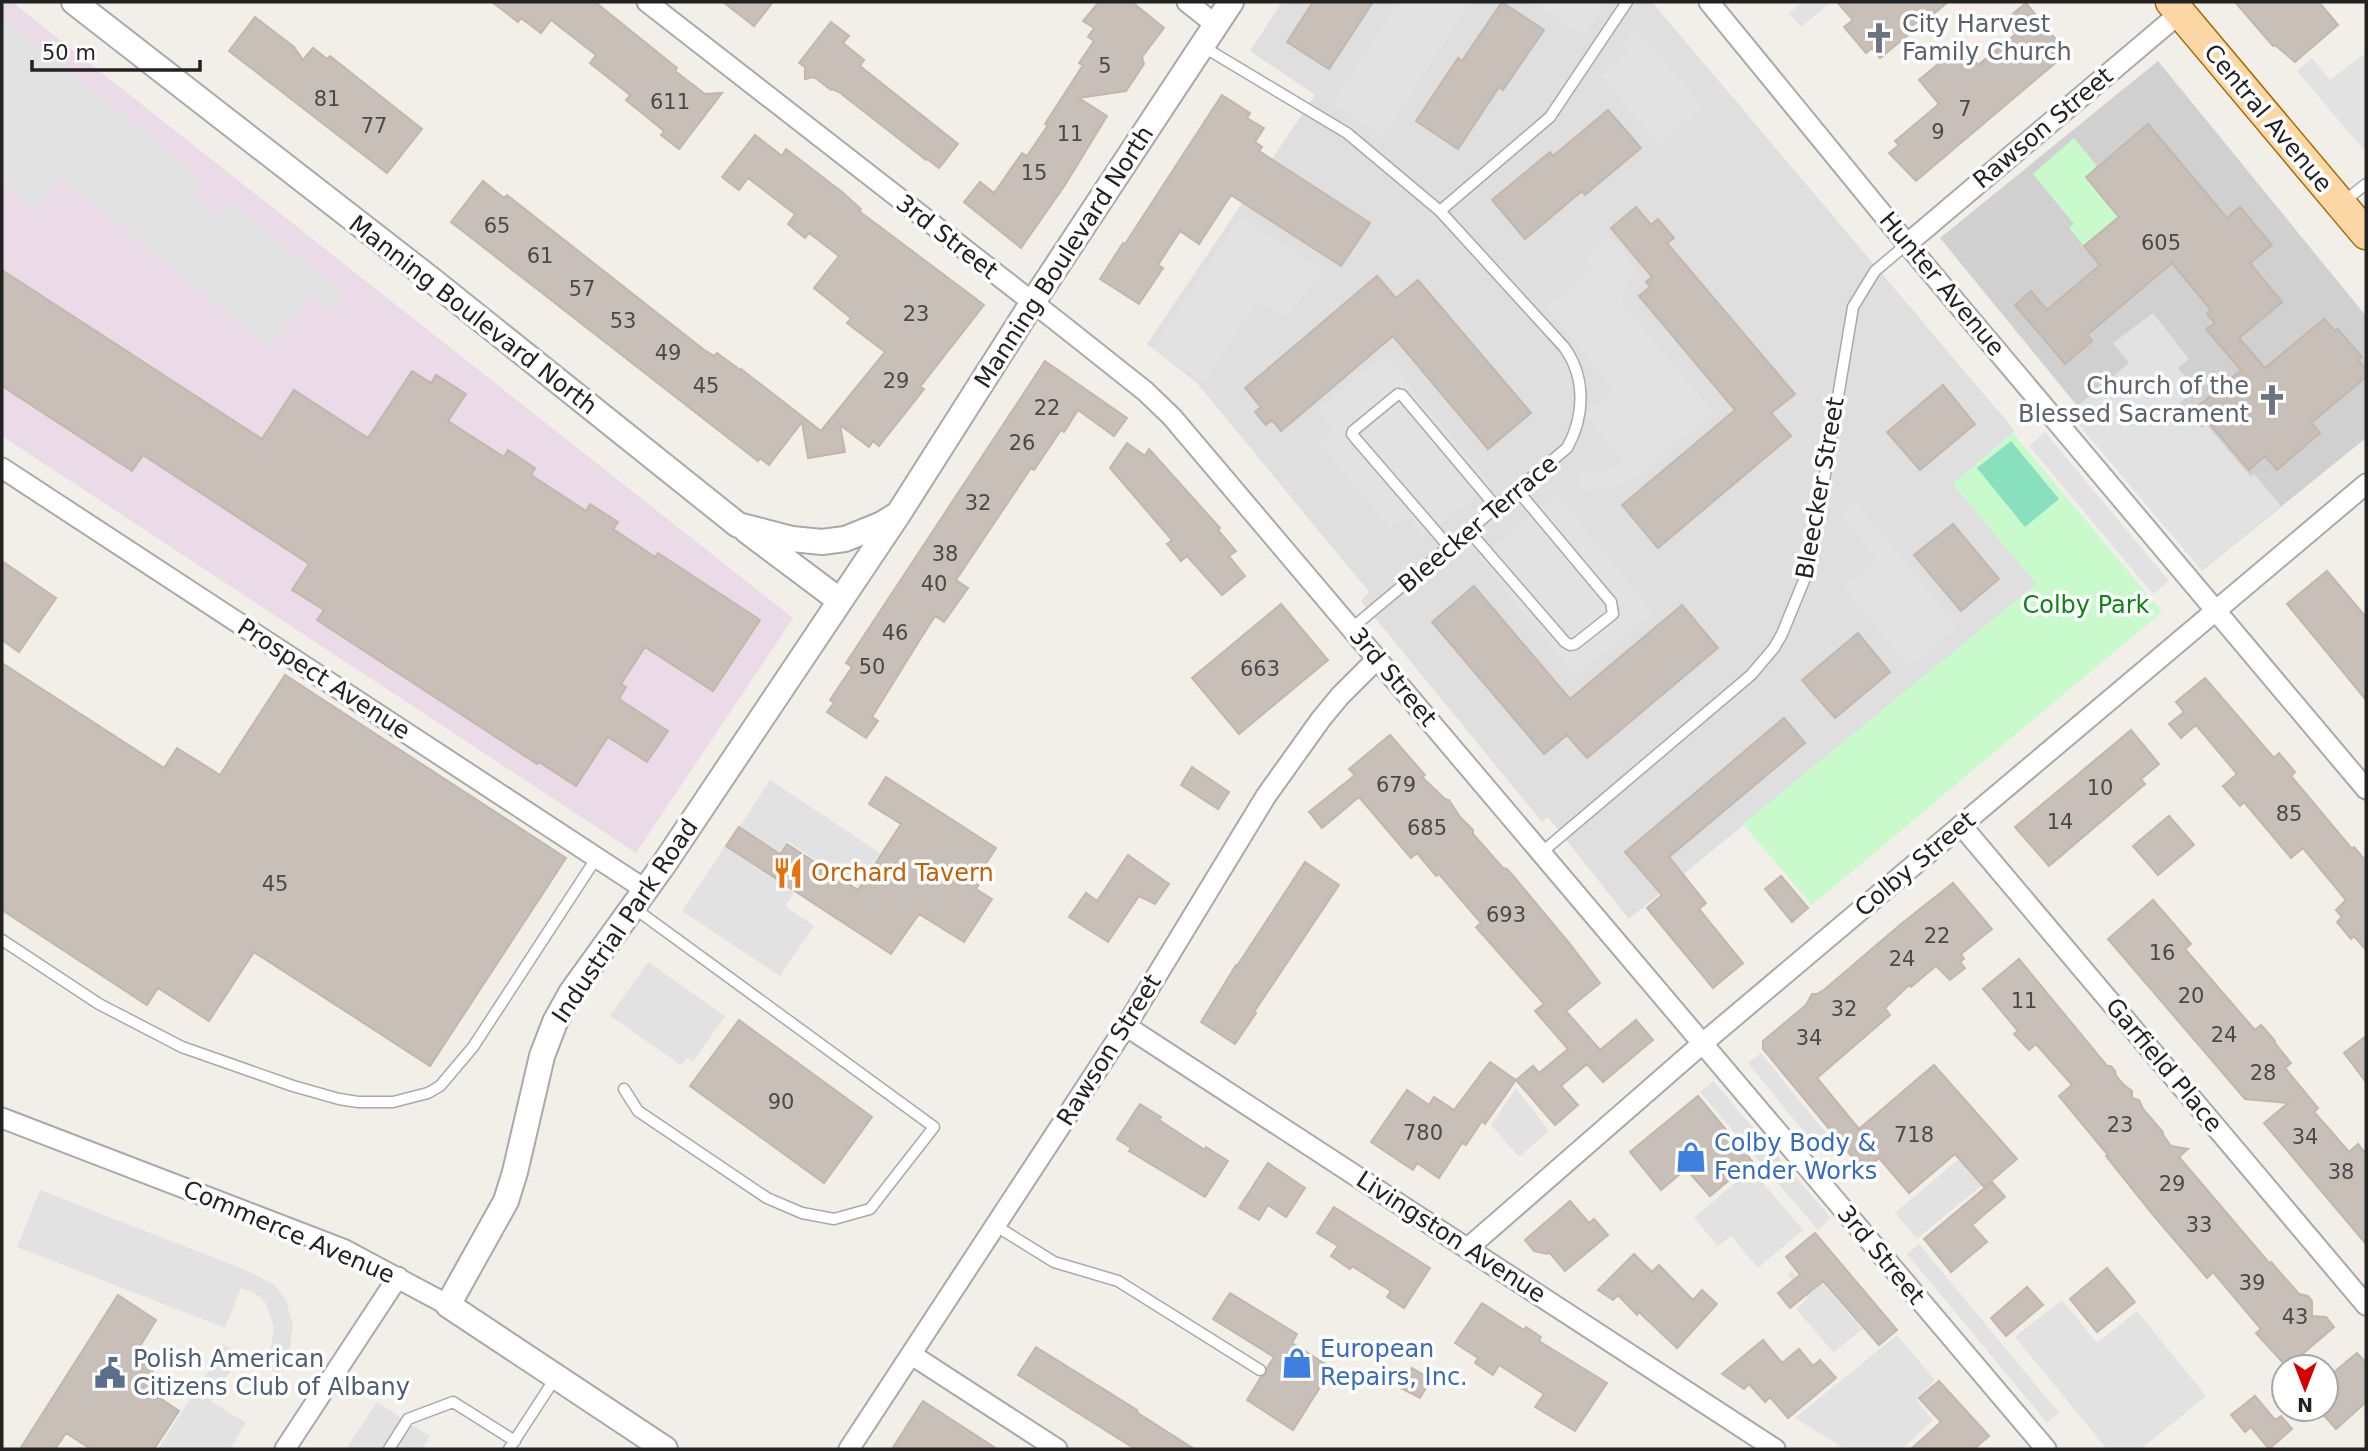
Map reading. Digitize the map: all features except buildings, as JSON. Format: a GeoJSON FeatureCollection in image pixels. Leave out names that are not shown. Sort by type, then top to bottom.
{"type":"FeatureCollection","features":[{"type":"Feature","properties":{"kind":"main road","name":"Central Avenue"},"geometry":{"type":"LineString","coordinates":[[2175,7],[2366,234]]}},
{"type":"Feature","properties":{"kind":"street","name":"Manning Boulevard North"},"geometry":{"type":"LineString","coordinates":[[74,2],[449,294],[738,525],[792,539],[822,542],[845,539],[882,524],[899,513]]}},
{"type":"Feature","properties":{"kind":"street","name":"3rd Street"},"geometry":{"type":"LineString","coordinates":[[647,2],[1033,302],[1164,408],[2046,1449]]}},
{"type":"Feature","properties":{"kind":"street"},"geometry":{"type":"LineString","coordinates":[[1187,2],[1216,25]]}},
{"type":"Feature","properties":{"kind":"street","name":"Manning Boulevard North"},"geometry":{"type":"LineString","coordinates":[[839,600],[899,513],[1033,302],[1231,2]]}},
{"type":"Feature","properties":{"kind":"street","name":"Hunter Avenue"},"geometry":{"type":"LineString","coordinates":[[1709,2],[1907,244],[2366,789]]}},
{"type":"Feature","properties":{"kind":"street","name":"Rawson Street"},"geometry":{"type":"LineString","coordinates":[[1907,244],[2175,7]]}},
{"type":"Feature","properties":{"kind":"street","name":"Prospect Avenue"},"geometry":{"type":"LineString","coordinates":[[2,468],[597,857],[640,899]]}},
{"type":"Feature","properties":{"kind":"street","name":"Colby Street"},"geometry":{"type":"LineString","coordinates":[[1468,1248],[1703,1043],[2366,484]]}},
{"type":"Feature","properties":{"kind":"street"},"geometry":{"type":"LineString","coordinates":[[738,525],[839,600]]}},
{"type":"Feature","properties":{"kind":"street","name":"Industrial Park Road"},"geometry":{"type":"LineString","coordinates":[[447,1305],[506,1201],[542,1056],[555,1022],[571,993],[640,899],[839,600]]}},
{"type":"Feature","properties":{"kind":"street","name":"Rawson Street"},"geometry":{"type":"LineString","coordinates":[[849,1449],[1125,1026],[1266,796],[1328,712],[1377,659]]}},
{"type":"Feature","properties":{"kind":"street","name":"Garfield Place"},"geometry":{"type":"LineString","coordinates":[[1961,825],[2366,1304]]}},
{"type":"Feature","properties":{"kind":"street","name":"Livingston Avenue"},"geometry":{"type":"LineString","coordinates":[[1125,1026],[1775,1449]]}},
{"type":"Feature","properties":{"kind":"street","name":"Commerce Avenue"},"geometry":{"type":"LineString","coordinates":[[2,1118],[332,1245],[398,1277],[447,1305],[665,1449]]}},
{"type":"Feature","properties":{"kind":"street"},"geometry":{"type":"LineString","coordinates":[[285,1449],[398,1277]]}},
{"type":"Feature","properties":{"kind":"street"},"geometry":{"type":"LineString","coordinates":[[912,1355],[1057,1449]]}},
{"type":"Feature","properties":{"kind":"lane"},"geometry":{"type":"LineString","coordinates":[[1202,46],[1329,120],[1440,211],[1550,117],[1627,2]]}},
{"type":"Feature","properties":{"kind":"lane"},"geometry":{"type":"LineString","coordinates":[[2341,205],[2366,184]]}},
{"type":"Feature","properties":{"kind":"lane","name":"Bleecker Terrace"},"geometry":{"type":"LineString","coordinates":[[1352,628],[1567,448],[1576,430],[1580,404],[1578,374],[1564,346],[1440,211]]}},
{"type":"Feature","properties":{"kind":"lane","name":"Bleecker Street"},"geometry":{"type":"LineString","coordinates":[[1541,853],[1751,675],[1774,648],[1799,596],[1813,546],[1853,307],[1875,271],[1907,244]]}},
{"type":"Feature","properties":{"kind":"lane"},"geometry":{"type":"LineString","coordinates":[[1450,548],[1356,439],[1353,431],[1398,394],[1402,395],[1497,508]]}},
{"type":"Feature","properties":{"kind":"lane"},"geometry":{"type":"LineString","coordinates":[[1469,531],[1570,645],[1575,644],[1613,614],[1611,602],[1518,491]]}},
{"type":"Feature","properties":{"kind":"lane"},"geometry":{"type":"LineString","coordinates":[[2,940],[99,1004],[182,1048],[339,1099],[376,1103],[404,1101],[440,1086],[473,1048],[597,857]]}},
{"type":"Feature","properties":{"kind":"lane"},"geometry":{"type":"LineString","coordinates":[[624,1089],[638,1111],[767,1198],[802,1213],[834,1219],[870,1209],[934,1127],[640,899]]}},
{"type":"Feature","properties":{"kind":"lane"},"geometry":{"type":"LineString","coordinates":[[996,1226],[1054,1262],[1118,1281],[1260,1370]]}},
{"type":"Feature","properties":{"kind":"lane"},"geometry":{"type":"LineString","coordinates":[[389,1449],[408,1419],[453,1402],[512,1445],[556,1377]]}},
{"type":"Feature","properties":{"kind":"shaded area"},"geometry":{"type":"Polygon","coordinates":[[[2,2],[12,2],[793,618],[636,853],[2,436],[2,2]]]}},
{"type":"Feature","properties":{"kind":"shaded area"},"geometry":{"type":"Polygon","coordinates":[[[1282,2],[1652,2],[2015,431],[1953,484],[2037,584],[1629,919],[1548,817],[1542,822],[1361,601],[1369,592],[1197,383],[1147,344],[1315,95],[1250,51],[1282,2]]]}},
{"type":"Feature","properties":{"kind":"shaded area"},"geometry":{"type":"Polygon","coordinates":[[[1399,2],[1471,2],[1382,137],[1332,104],[1399,2]]]}},
{"type":"Feature","properties":{"kind":"shaded area"},"geometry":{"type":"Polygon","coordinates":[[[1531,2],[1607,2],[1584,36],[1531,2]]]}},
{"type":"Feature","properties":{"kind":"shaded area"},"geometry":{"type":"Polygon","coordinates":[[[1802,2],[1831,2],[1801,27],[1789,13],[1802,2]]]}},
{"type":"Feature","properties":{"kind":"shaded area"},"geometry":{"type":"Polygon","coordinates":[[[2,18],[203,180],[191,196],[216,216],[229,202],[345,295],[331,312],[311,297],[270,347],[61,178],[34,210],[2,184],[2,18]]]}},
{"type":"Feature","properties":{"kind":"shaded area"},"geometry":{"type":"Polygon","coordinates":[[[1636,30],[1703,106],[1660,144],[1600,76],[1630,50],[1623,42],[1636,30]]]}},
{"type":"Feature","properties":{"kind":"shaded area"},"geometry":{"type":"Polygon","coordinates":[[[2363,55],[2366,60],[2366,146],[2363,149],[2297,71],[2312,58],[2330,80],[2363,55]]]}},
{"type":"Feature","properties":{"kind":"shaded area"},"geometry":{"type":"Polygon","coordinates":[[[2158,61],[2366,316],[2366,438],[2208,566],[1940,238],[2158,61]]]}},
{"type":"Feature","properties":{"kind":"shaded area"},"geometry":{"type":"Polygon","coordinates":[[[1240,217],[1324,271],[1285,317],[1257,300],[1204,382],[1153,349],[1240,217]]]}},
{"type":"Feature","properties":{"kind":"shaded area"},"geometry":{"type":"Polygon","coordinates":[[[1609,235],[1637,270],[1626,284],[1622,304],[1713,412],[1632,479],[1611,488],[1580,492],[1580,473],[1607,470],[1623,462],[1585,414],[1614,390],[1546,307],[1593,271],[1585,257],[1609,235]]]}},
{"type":"Feature","properties":{"kind":"shaded area"},"geometry":{"type":"Polygon","coordinates":[[[2153,313],[2189,359],[2178,368],[2196,389],[2180,403],[2201,428],[2206,424],[2251,477],[2254,474],[2281,506],[2202,571],[2069,413],[2129,363],[2113,343],[2153,313]]]}},
{"type":"Feature","properties":{"kind":"shaded area"},"geometry":{"type":"Polygon","coordinates":[[[1384,355],[1490,483],[1425,537],[1406,516],[1390,528],[1319,443],[1334,430],[1317,410],[1384,355]]]}},
{"type":"Feature","properties":{"kind":"shaded area"},"geometry":{"type":"Polygon","coordinates":[[[2045,432],[2169,581],[2153,594],[2029,446],[2045,432]]]}},
{"type":"Feature","properties":{"kind":"shaded area"},"geometry":{"type":"Polygon","coordinates":[[[1557,495],[1653,613],[1575,676],[1479,558],[1557,495]]]}},
{"type":"Feature","properties":{"kind":"shaded area"},"geometry":{"type":"Polygon","coordinates":[[[1855,502],[1958,627],[1909,666],[1843,587],[1877,559],[1840,514],[1855,502]]]}},
{"type":"Feature","properties":{"kind":"shaded area"},"geometry":{"type":"Polygon","coordinates":[[[770,780],[880,853],[858,887],[787,841],[779,852],[740,826],[770,780]]]}},
{"type":"Feature","properties":{"kind":"shaded area"},"geometry":{"type":"Polygon","coordinates":[[[725,846],[794,893],[785,906],[814,926],[780,976],[682,911],[725,846]]]}},
{"type":"Feature","properties":{"kind":"shaded area"},"geometry":{"type":"Polygon","coordinates":[[[648,962],[725,1016],[693,1062],[687,1058],[681,1065],[610,1016],[648,962]]]}},
{"type":"Feature","properties":{"kind":"shaded area"},"geometry":{"type":"Polygon","coordinates":[[[1761,1053],[1835,1144],[1822,1154],[1748,1063],[1761,1053]]]}},
{"type":"Feature","properties":{"kind":"shaded area"},"geometry":{"type":"Polygon","coordinates":[[[1713,1081],[1831,1218],[1818,1230],[1700,1092],[1713,1081]]]}},
{"type":"Feature","properties":{"kind":"shaded area"},"geometry":{"type":"Polygon","coordinates":[[[1516,1088],[1549,1131],[1519,1157],[1491,1125],[1516,1088]]]}},
{"type":"Feature","properties":{"kind":"shaded area"},"geometry":{"type":"Polygon","coordinates":[[[1987,1135],[1972,1173],[1982,1185],[1917,1239],[1895,1213],[1987,1135]]]}},
{"type":"Feature","properties":{"kind":"shaded area"},"geometry":{"type":"Polygon","coordinates":[[[1751,1169],[1803,1230],[1758,1268],[1731,1236],[1718,1246],[1694,1218],[1751,1169]]]}},
{"type":"Feature","properties":{"kind":"shaded area"},"geometry":{"type":"Polygon","coordinates":[[[40,1190],[248,1271],[273,1284],[286,1300],[293,1326],[289,1355],[279,1374],[263,1364],[271,1347],[274,1327],[266,1304],[252,1292],[241,1288],[225,1328],[17,1247],[40,1190]]]}},
{"type":"Feature","properties":{"kind":"shaded area"},"geometry":{"type":"Polygon","coordinates":[[[1919,1244],[2059,1413],[2047,1423],[1907,1254],[1919,1244]]]}},
{"type":"Feature","properties":{"kind":"shaded area"},"geometry":{"type":"Polygon","coordinates":[[[1792,1271],[1806,1287],[1817,1277],[1862,1329],[1834,1353],[1796,1309],[1808,1298],[1787,1274],[1792,1271]]]}},
{"type":"Feature","properties":{"kind":"shaded area"},"geometry":{"type":"Polygon","coordinates":[[[2062,1300],[2097,1343],[2137,1311],[2206,1396],[2141,1449],[2107,1449],[2015,1337],[2062,1300]]]}},
{"type":"Feature","properties":{"kind":"shaded area"},"geometry":{"type":"Polygon","coordinates":[[[1897,1335],[1935,1380],[1916,1400],[1933,1420],[1902,1449],[1845,1449],[1795,1418],[1897,1335]]]}},
{"type":"Feature","properties":{"kind":"shaded area"},"geometry":{"type":"Polygon","coordinates":[[[225,1345],[241,1355],[211,1401],[246,1423],[230,1449],[158,1449],[225,1345]]]}},
{"type":"Feature","properties":{"kind":"shaded area"},"geometry":{"type":"Polygon","coordinates":[[[377,1402],[430,1436],[422,1449],[346,1449],[377,1402]]]}},
{"type":"Feature","properties":{"kind":"green space"},"geometry":{"type":"Polygon","coordinates":[[[2074,138],[2097,166],[2086,177],[2120,217],[2084,246],[2069,228],[2074,224],[2033,174],[2074,138]]]}},
{"type":"Feature","properties":{"kind":"green space","name":"Colby Park"},"geometry":{"type":"Polygon","coordinates":[[[2013,433],[2162,612],[1812,905],[1743,824],[2036,584],[1953,484],[2013,433]]]}},
{"type":"Feature","properties":{"kind":"green space"},"geometry":{"type":"Polygon","coordinates":[[[2011,441],[2059,499],[2025,527],[1977,468],[2011,441]]]}},
{"type":"Feature","properties":{"kind":"place","name":"City Harvest Family Church"},"geometry":{"type":"Point","coordinates":[1879,38]}},
{"type":"Feature","properties":{"kind":"place","name":"Church of the Blessed Sacrament"},"geometry":{"type":"Point","coordinates":[2272,400]}},
{"type":"Feature","properties":{"kind":"place","name":"Orchard Tavern"},"geometry":{"type":"Point","coordinates":[788,873]}},
{"type":"Feature","properties":{"kind":"place","name":"Colby Body & Fender Works"},"geometry":{"type":"Point","coordinates":[1691,1157]}},
{"type":"Feature","properties":{"kind":"place","name":"European Repairs, Inc."},"geometry":{"type":"Point","coordinates":[1297,1363]}},
{"type":"Feature","properties":{"kind":"place","name":"Polish American Citizens Club of Albany"},"geometry":{"type":"Point","coordinates":[110,1373]}}]}
